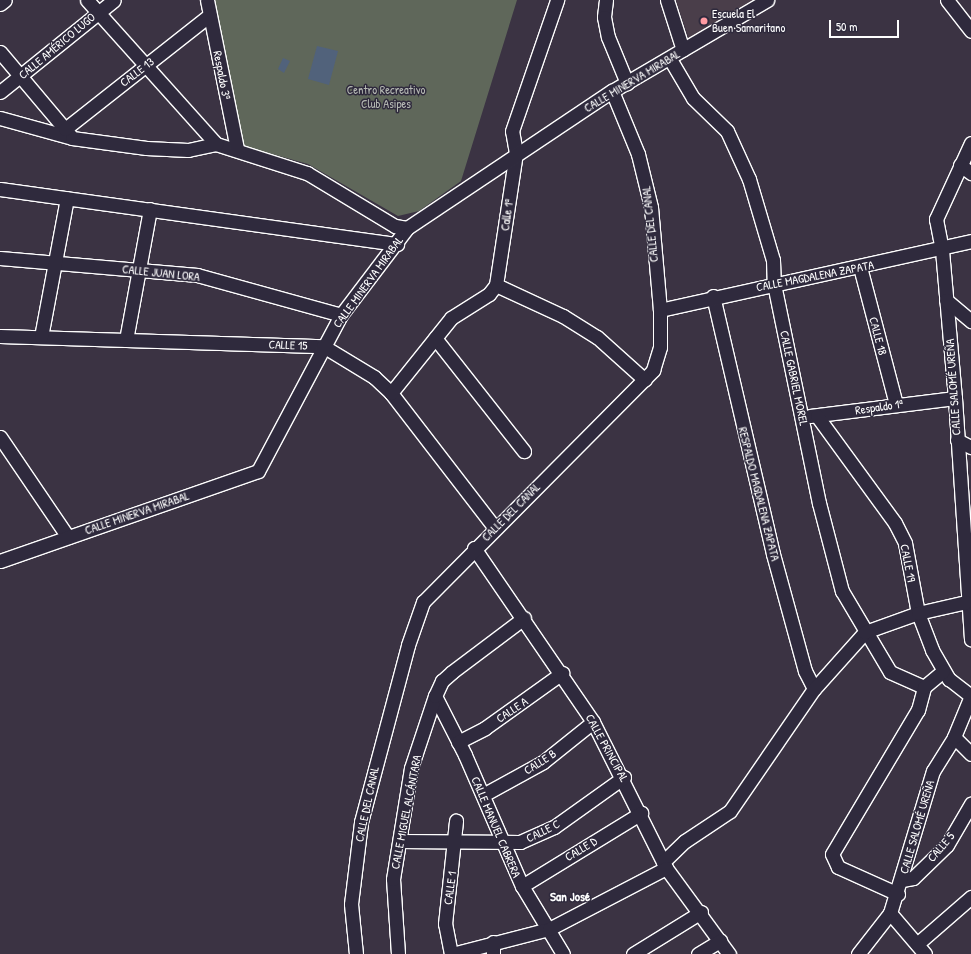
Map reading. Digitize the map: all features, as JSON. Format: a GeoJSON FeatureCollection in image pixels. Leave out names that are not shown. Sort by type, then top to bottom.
{"type":"FeatureCollection","features":[{"type":"Feature","properties":{"kind":"street"},"geometry":{"type":"LineString","coordinates":[[0,4],[5,0]]}},
{"type":"Feature","properties":{"kind":"street"},"geometry":{"type":"LineString","coordinates":[[87,0],[146,65],[197,127],[216,144]]}},
{"type":"Feature","properties":{"kind":"street","name":"CALLE AMÉRICO LUGO"},"geometry":{"type":"LineString","coordinates":[[0,92],[114,0]]}},
{"type":"Feature","properties":{"kind":"street","name":"Respaldo 3ª"},"geometry":{"type":"LineString","coordinates":[[207,0],[237,149]]}},
{"type":"Feature","properties":{"kind":"street","name":"Calle 1ª"},"geometry":{"type":"LineString","coordinates":[[496,285],[516,153],[512,131],[557,0]]}},
{"type":"Feature","properties":{"kind":"street"},"geometry":{"type":"LineString","coordinates":[[606,0],[604,17],[608,37],[627,83]]}},
{"type":"Feature","properties":{"kind":"street"},"geometry":{"type":"LineString","coordinates":[[667,0],[683,50]]}},
{"type":"Feature","properties":{"kind":"street","name":"CALLE MINERVA MIRABAL"},"geometry":{"type":"LineString","coordinates":[[0,561],[258,471],[323,346],[341,315],[398,244],[407,228],[516,153],[612,91],[670,59],[767,0]]}},
{"type":"Feature","properties":{"kind":"street"},"geometry":{"type":"LineString","coordinates":[[947,0],[971,31]]}},
{"type":"Feature","properties":{"kind":"street","name":"CALLE 13"},"geometry":{"type":"LineString","coordinates":[[68,133],[146,65],[210,15]]}},
{"type":"Feature","properties":{"kind":"street"},"geometry":{"type":"LineString","coordinates":[[0,52],[68,133]]}},
{"type":"Feature","properties":{"kind":"street","name":"CALLE GABRIEL MOREL"},"geometry":{"type":"LineString","coordinates":[[670,59],[693,98],[727,131],[749,178],[773,260],[774,284],[834,572],[865,632],[890,672],[924,687]]}},
{"type":"Feature","properties":{"kind":"street","name":"CALLE DEL CANAL"},"geometry":{"type":"LineString","coordinates":[[356,954],[351,904],[360,822],[408,645],[423,602],[474,548],[645,380],[653,370],[660,347],[660,310],[646,183],[612,91]]}},
{"type":"Feature","properties":{"kind":"street"},"geometry":{"type":"LineString","coordinates":[[0,118],[68,133],[160,149],[188,150],[216,144],[237,149],[307,173],[395,226],[407,228]]}},
{"type":"Feature","properties":{"kind":"street","name":"CALLE SALOMÉ UREÑA"},"geometry":{"type":"LineString","coordinates":[[971,143],[936,219],[942,250],[955,398],[957,440],[967,551],[966,602],[971,639]]}},
{"type":"Feature","properties":{"kind":"street"},"geometry":{"type":"LineString","coordinates":[[960,165],[971,173]]}},
{"type":"Feature","properties":{"kind":"street"},"geometry":{"type":"LineString","coordinates":[[0,189],[398,244]]}},
{"type":"Feature","properties":{"kind":"street"},"geometry":{"type":"LineString","coordinates":[[41,337],[67,198]]}},
{"type":"Feature","properties":{"kind":"street"},"geometry":{"type":"LineString","coordinates":[[126,340],[150,209]]}},
{"type":"Feature","properties":{"kind":"street","name":"CALLE MAGDALENA ZAPATA"},"geometry":{"type":"LineString","coordinates":[[660,310],[713,296],[942,250],[971,241]]}},
{"type":"Feature","properties":{"kind":"street","name":"CALLE JUAN LORA"},"geometry":{"type":"LineString","coordinates":[[0,258],[198,275],[341,315]]}},
{"type":"Feature","properties":{"kind":"street","name":"CALLE 18"},"geometry":{"type":"LineString","coordinates":[[860,267],[896,404]]}},
{"type":"Feature","properties":{"kind":"street"},"geometry":{"type":"LineString","coordinates":[[391,393],[451,318],[489,294],[496,285],[563,316],[597,337],[645,380]]}},
{"type":"Feature","properties":{"kind":"street","name":"RESPALDO MAGDALENA ZAPATA"},"geometry":{"type":"LineString","coordinates":[[713,296],[773,554],[806,671],[814,689]]}},
{"type":"Feature","properties":{"kind":"street"},"geometry":{"type":"LineString","coordinates":[[946,300],[971,321]]}},
{"type":"Feature","properties":{"kind":"street","name":"CALLE 15"},"geometry":{"type":"LineString","coordinates":[[0,336],[323,346],[374,378],[391,393],[495,528]]}},
{"type":"Feature","properties":{"kind":"street"},"geometry":{"type":"LineString","coordinates":[[435,338],[524,451]]}},
{"type":"Feature","properties":{"kind":"street","name":"Respaldo 1ª"},"geometry":{"type":"LineString","coordinates":[[803,418],[896,404],[955,398]]}},
{"type":"Feature","properties":{"kind":"street","name":"CALLE 19"},"geometry":{"type":"LineString","coordinates":[[817,416],[895,523],[905,543],[918,613],[943,671],[971,696]]}},
{"type":"Feature","properties":{"kind":"street"},"geometry":{"type":"LineString","coordinates":[[957,440],[971,447]]}},
{"type":"Feature","properties":{"kind":"street"},"geometry":{"type":"LineString","coordinates":[[1,441],[68,537]]}},
{"type":"Feature","properties":{"kind":"street","name":"CALLE PRINCIPAL"},"geometry":{"type":"LineString","coordinates":[[474,548],[562,673],[593,722],[624,777],[664,865],[701,912],[729,954]]}},
{"type":"Feature","properties":{"kind":"street"},"geometry":{"type":"LineString","coordinates":[[452,954],[493,948],[549,928],[664,865],[695,833],[730,811],[814,689],[865,632],[918,613],[966,602]]}},
{"type":"Feature","properties":{"kind":"street","name":"CALLE MIGUEL ALCÁNTARA"},"geometry":{"type":"LineString","coordinates":[[398,954],[393,879],[411,768],[435,696],[442,681],[452,672],[524,618]]}},
{"type":"Feature","properties":{"kind":"street"},"geometry":{"type":"LineString","coordinates":[[898,894],[838,867],[832,854],[918,710],[924,687],[943,671]]}},
{"type":"Feature","properties":{"kind":"street","name":"CALLE A"},"geometry":{"type":"LineString","coordinates":[[458,742],[485,728],[562,673]]}},
{"type":"Feature","properties":{"kind":"street","name":"CALLE MANUEL CABRERA"},"geometry":{"type":"LineString","coordinates":[[435,696],[483,795],[522,886],[549,928],[563,954]]}},
{"type":"Feature","properties":{"kind":"street","name":"CALLE SALOMÉ UREÑA"},"geometry":{"type":"LineString","coordinates":[[858,954],[890,912],[898,894],[933,771],[954,736],[971,696]]}},
{"type":"Feature","properties":{"kind":"street","name":"CALLE B"},"geometry":{"type":"LineString","coordinates":[[483,795],[543,762],[593,722]]}},
{"type":"Feature","properties":{"kind":"street"},"geometry":{"type":"LineString","coordinates":[[954,736],[971,754]]}},
{"type":"Feature","properties":{"kind":"street","name":"CALLE C"},"geometry":{"type":"LineString","coordinates":[[400,841],[454,844],[503,844],[520,842],[554,827],[624,777]]}},
{"type":"Feature","properties":{"kind":"street","name":"CALLE 5"},"geometry":{"type":"LineString","coordinates":[[902,880],[913,878],[947,845],[971,804]]}},
{"type":"Feature","properties":{"kind":"street","name":"CALLE D"},"geometry":{"type":"LineString","coordinates":[[522,886],[641,813]]}},
{"type":"Feature","properties":{"kind":"street","name":"CALLE 1"},"geometry":{"type":"LineString","coordinates":[[452,954],[445,924],[456,821]]}},
{"type":"Feature","properties":{"kind":"street"},"geometry":{"type":"LineString","coordinates":[[890,912],[921,949],[971,896]]}},
{"type":"Feature","properties":{"kind":"street"},"geometry":{"type":"LineString","coordinates":[[633,954],[701,912]]}},
{"type":"Feature","properties":{"kind":"street"},"geometry":{"type":"LineString","coordinates":[[698,954],[720,940]]}},
{"type":"Feature","properties":{"kind":"shaded area","name":"Escuela El Buen Samaritano"},"geometry":{"type":"Polygon","coordinates":[[[676,0],[761,0],[690,42],[676,0]]]}},
{"type":"Feature","properties":{"kind":"green space","name":"Centro Recreativo Club Asipes"},"geometry":{"type":"Polygon","coordinates":[[[215,0],[517,0],[461,181],[419,211],[398,216],[308,164],[243,146],[215,0]]]}},
{"type":"Feature","properties":{"kind":"water"},"geometry":{"type":"Polygon","coordinates":[[[317,46],[338,51],[329,85],[308,79],[317,46]]]}},
{"type":"Feature","properties":{"kind":"water"},"geometry":{"type":"Polygon","coordinates":[[[283,58],[290,61],[284,73],[278,69],[283,58]]]}},
{"type":"Feature","properties":{"kind":"place","name":"Escuela El Buen Samaritano"},"geometry":{"type":"Point","coordinates":[704,21]}},
{"type":"Feature","properties":{"kind":"district","name":"San José"},"geometry":{"type":"Point","coordinates":[570,896]}}]}
